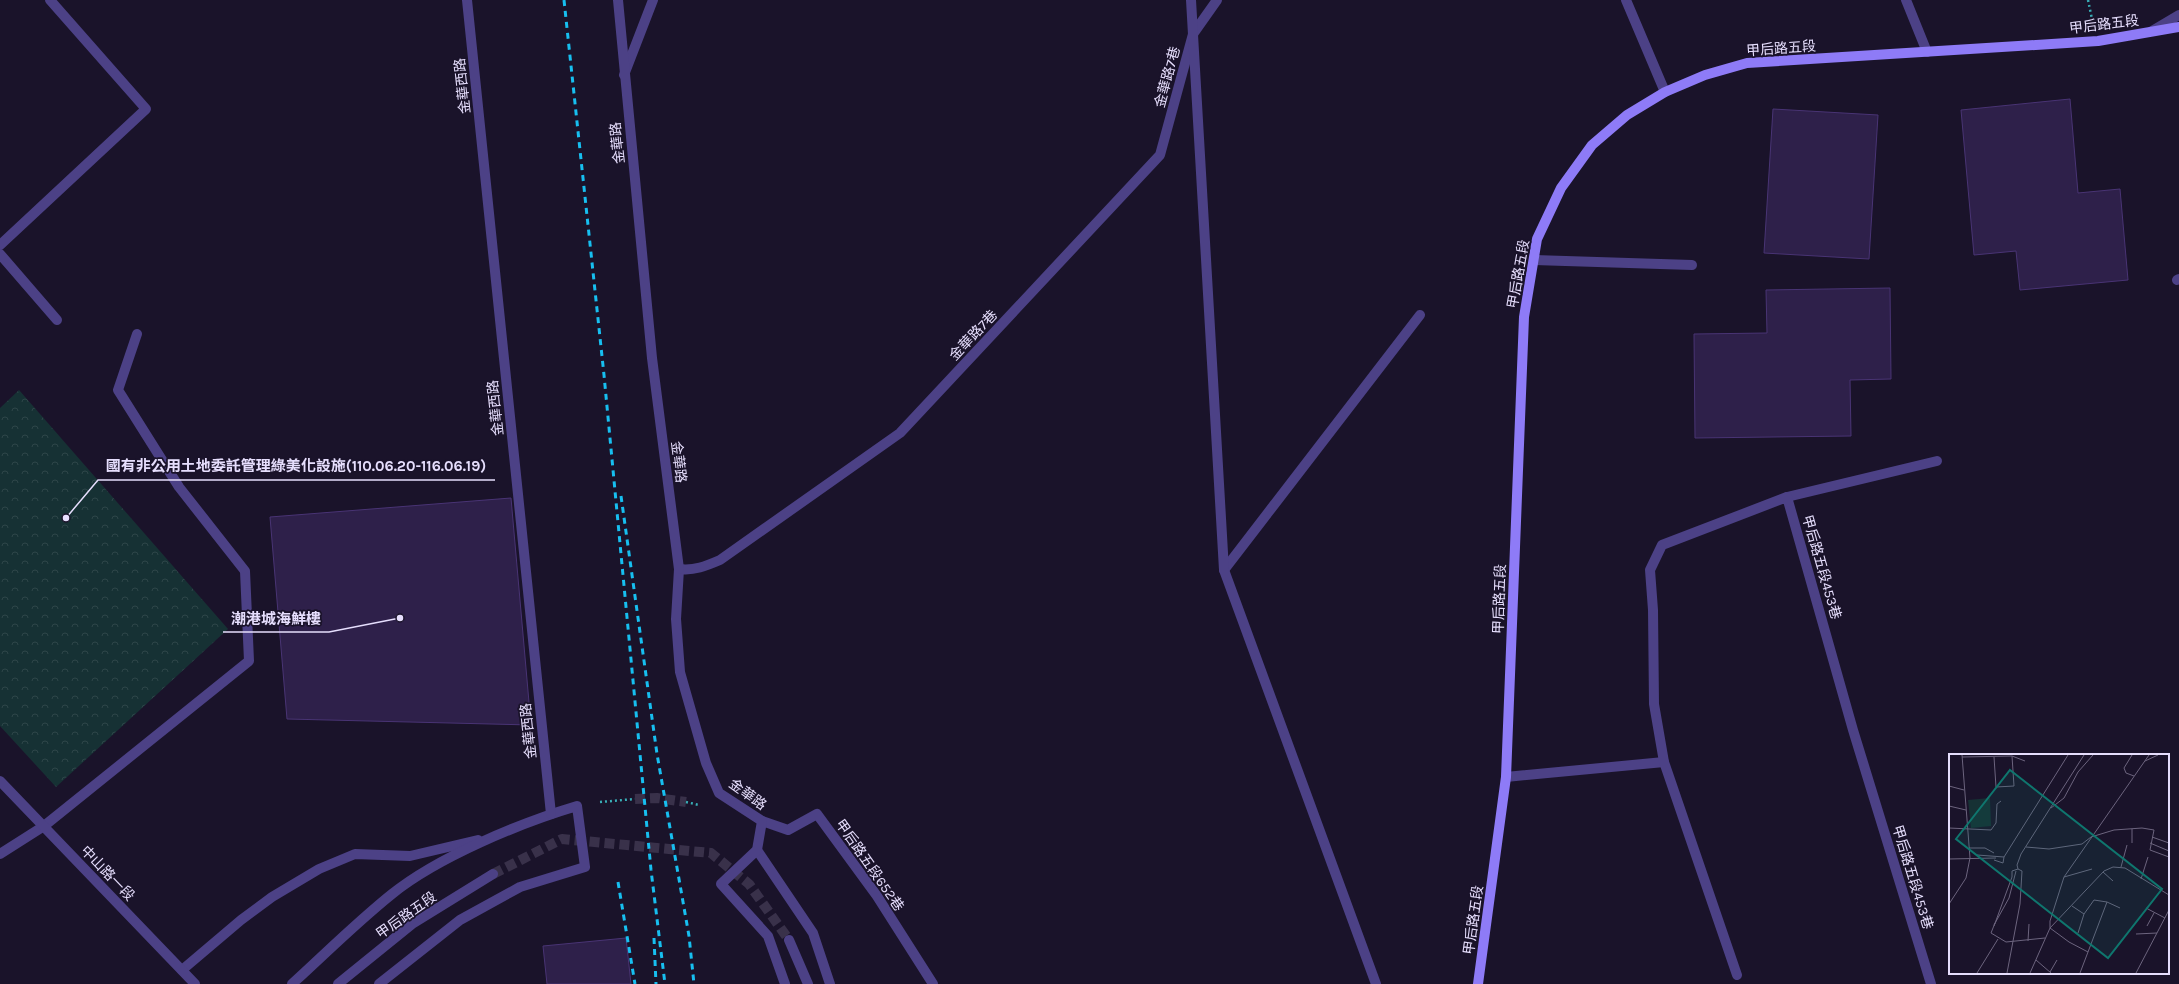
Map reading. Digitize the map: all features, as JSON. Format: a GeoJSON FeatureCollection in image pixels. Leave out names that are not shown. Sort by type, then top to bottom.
{"type":"FeatureCollection","features":[{"type":"Feature","properties":{"kind":"main road","name":"甲后路五段"},"geometry":{"type":"LineString","coordinates":[[1478,984],[1506,777],[1524,317],[1537,239],[1561,188],[1592,145],[1627,115],[1665,92],[1705,75],[1747,63],[2098,41],[2179,27]]}},
{"type":"Feature","properties":{"kind":"street"},"geometry":{"type":"LineString","coordinates":[[0,245],[146,109],[50,0]]}},
{"type":"Feature","properties":{"kind":"street","name":"金華西路"},"geometry":{"type":"LineString","coordinates":[[467,0],[551,814]]}},
{"type":"Feature","properties":{"kind":"street","name":"金華路"},"geometry":{"type":"LineString","coordinates":[[618,0],[652,358],[679,569],[676,618],[680,672],[706,763],[719,793],[762,821],[757,850]]}},
{"type":"Feature","properties":{"kind":"street"},"geometry":{"type":"LineString","coordinates":[[624,75],[652,0]]}},
{"type":"Feature","properties":{"kind":"street"},"geometry":{"type":"LineString","coordinates":[[1191,0],[1224,570],[1376,984]]}},
{"type":"Feature","properties":{"kind":"street"},"geometry":{"type":"LineString","coordinates":[[1193,34],[1217,0]]}},
{"type":"Feature","properties":{"kind":"street"},"geometry":{"type":"LineString","coordinates":[[1626,0],[1665,92]]}},
{"type":"Feature","properties":{"kind":"street"},"geometry":{"type":"LineString","coordinates":[[1906,0],[1927,52]]}},
{"type":"Feature","properties":{"kind":"street"},"geometry":{"type":"LineString","coordinates":[[2149,33],[2179,15]]}},
{"type":"Feature","properties":{"kind":"street","name":"金華路7巷"},"geometry":{"type":"LineString","coordinates":[[679,569],[687,570],[703,567],[720,560],[900,433],[1160,155],[1193,34]]}},
{"type":"Feature","properties":{"kind":"street"},"geometry":{"type":"LineString","coordinates":[[0,254],[57,320]]}},
{"type":"Feature","properties":{"kind":"street"},"geometry":{"type":"LineString","coordinates":[[1534,260],[1692,265]]}},
{"type":"Feature","properties":{"kind":"street"},"geometry":{"type":"LineString","coordinates":[[1224,570],[1420,315]]}},
{"type":"Feature","properties":{"kind":"street"},"geometry":{"type":"LineString","coordinates":[[0,854],[44,826],[249,661],[245,571],[180,487],[118,390],[137,334]]}},
{"type":"Feature","properties":{"kind":"street"},"geometry":{"type":"LineString","coordinates":[[1737,975],[1664,762],[1654,704],[1653,610],[1650,570],[1662,546],[1788,497],[1938,461]]}},
{"type":"Feature","properties":{"kind":"street","name":"甲后路五段453巷"},"geometry":{"type":"LineString","coordinates":[[1788,497],[1853,730],[1931,984]]}},
{"type":"Feature","properties":{"kind":"street"},"geometry":{"type":"LineString","coordinates":[[1506,777],[1664,762]]}},
{"type":"Feature","properties":{"kind":"street","name":"中山路一段"},"geometry":{"type":"LineString","coordinates":[[0,781],[195,984]]}},
{"type":"Feature","properties":{"kind":"street"},"geometry":{"type":"LineString","coordinates":[[292,984],[392,894],[437,865],[500,835],[551,814],[577,806],[585,867],[520,887],[460,920],[379,984]]}},
{"type":"Feature","properties":{"kind":"street","name":"甲后路五段652巷"},"geometry":{"type":"LineString","coordinates":[[762,821],[788,830],[817,814],[877,896],[933,984]]}},
{"type":"Feature","properties":{"kind":"street"},"geometry":{"type":"LineString","coordinates":[[182,970],[241,920],[272,897],[319,870],[355,854],[410,856],[500,835]]}},
{"type":"Feature","properties":{"kind":"street"},"geometry":{"type":"LineString","coordinates":[[785,984],[768,936],[721,884],[757,850],[813,933],[830,984]]}},
{"type":"Feature","properties":{"kind":"street","name":"甲后路五段"},"geometry":{"type":"LineString","coordinates":[[338,984],[412,924],[493,874]]}},
{"type":"Feature","properties":{"kind":"street"},"geometry":{"type":"LineString","coordinates":[[789,940],[808,984]]}},
{"type":"Feature","properties":{"kind":"path"},"geometry":{"type":"LineString","coordinates":[[577,806],[635,799]]}},
{"type":"Feature","properties":{"kind":"green space"},"geometry":{"type":"Polygon","coordinates":[[[19,390],[228,629],[56,787],[0,726],[0,408],[19,390]]]}},
{"type":"Feature","properties":{"kind":"building"},"geometry":{"type":"Polygon","coordinates":[[[2070,99],[2078,193],[2120,189],[2128,280],[2020,290],[2016,251],[1974,255],[1961,110],[2070,99]]]}},
{"type":"Feature","properties":{"kind":"building"},"geometry":{"type":"Polygon","coordinates":[[[1773,109],[1878,115],[1869,259],[1764,253],[1773,109]]]}},
{"type":"Feature","properties":{"kind":"building"},"geometry":{"type":"Polygon","coordinates":[[[1890,288],[1891,379],[1850,380],[1851,436],[1695,438],[1694,334],[1767,333],[1766,290],[1890,288]]]}},
{"type":"Feature","properties":{"kind":"building"},"geometry":{"type":"Polygon","coordinates":[[[511,498],[531,725],[287,719],[270,517],[511,498]]]}},
{"type":"Feature","properties":{"kind":"building"},"geometry":{"type":"Polygon","coordinates":[[[626,938],[631,984],[547,984],[543,946],[626,938]]]}},
{"type":"Feature","properties":{"kind":"tunnel"},"geometry":{"type":"LineString","coordinates":[[635,799],[657,798],[686,802]]}},
{"type":"Feature","properties":{"kind":"tunnel"},"geometry":{"type":"LineString","coordinates":[[493,874],[562,839],[711,853],[749,884],[789,940]]}},
{"type":"Feature","properties":{"kind":"railway"},"geometry":{"type":"LineString","coordinates":[[564,0],[604,375],[651,870],[665,984]]}},
{"type":"Feature","properties":{"kind":"railway"},"geometry":{"type":"LineString","coordinates":[[621,496],[657,754],[689,936],[694,984]]}},
{"type":"Feature","properties":{"kind":"railway"},"geometry":{"type":"LineString","coordinates":[[618,882],[635,984]]}},
{"type":"Feature","properties":{"kind":"railway"},"geometry":{"type":"LineString","coordinates":[[654,938],[656,984]]}},
{"type":"Feature","properties":{"kind":"place","name":"國有非公用土地委託管理綠美化設施(110.06.20-116.06.19)"},"geometry":{"type":"Point","coordinates":[66,518]}},
{"type":"Feature","properties":{"kind":"place","name":"潮港城海鮮樓"},"geometry":{"type":"Point","coordinates":[400,618]}}]}
